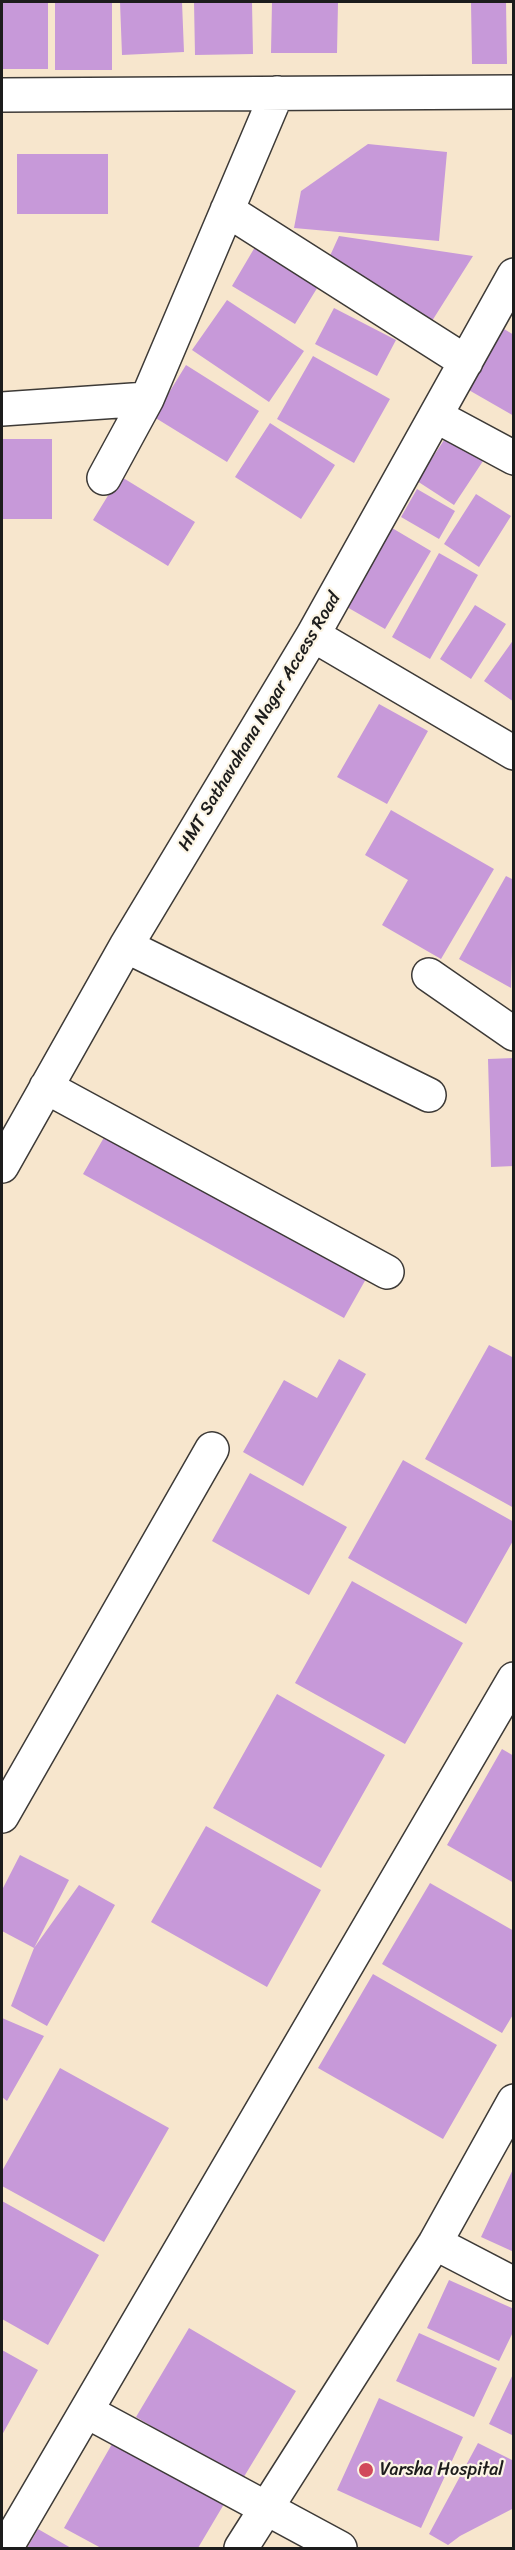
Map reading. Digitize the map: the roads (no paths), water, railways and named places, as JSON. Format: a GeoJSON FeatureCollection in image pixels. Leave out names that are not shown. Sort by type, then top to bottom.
{"type":"FeatureCollection","features":[{"type":"Feature","properties":{"kind":"street"},"geometry":{"type":"LineString","coordinates":[[2,95],[513,92]]}},
{"type":"Feature","properties":{"kind":"street"},"geometry":{"type":"LineString","coordinates":[[104,478],[147,399],[277,93]]}},
{"type":"Feature","properties":{"kind":"street"},"geometry":{"type":"LineString","coordinates":[[227,210],[466,362]]}},
{"type":"Feature","properties":{"kind":"street","name":"HMT Sathavahana Nagar Access Road"},"geometry":{"type":"LineString","coordinates":[[2,1166],[126,946],[313,635],[513,275]]}},
{"type":"Feature","properties":{"kind":"street"},"geometry":{"type":"LineString","coordinates":[[2,409],[147,399]]}},
{"type":"Feature","properties":{"kind":"street"},"geometry":{"type":"LineString","coordinates":[[436,416],[513,458]]}},
{"type":"Feature","properties":{"kind":"street"},"geometry":{"type":"LineString","coordinates":[[313,635],[513,753]]}},
{"type":"Feature","properties":{"kind":"street"},"geometry":{"type":"LineString","coordinates":[[126,946],[429,1095]]}},
{"type":"Feature","properties":{"kind":"street"},"geometry":{"type":"LineString","coordinates":[[429,975],[513,1034]]}},
{"type":"Feature","properties":{"kind":"street"},"geometry":{"type":"LineString","coordinates":[[46,1087],[387,1272]]}},
{"type":"Feature","properties":{"kind":"street"},"geometry":{"type":"LineString","coordinates":[[2,1816],[212,1449]]}},
{"type":"Feature","properties":{"kind":"street"},"geometry":{"type":"LineString","coordinates":[[6,2548],[513,1679]]}},
{"type":"Feature","properties":{"kind":"street"},"geometry":{"type":"LineString","coordinates":[[241,2548],[435,2243],[513,2101]]}},
{"type":"Feature","properties":{"kind":"street"},"geometry":{"type":"LineString","coordinates":[[435,2243],[513,2284]]}},
{"type":"Feature","properties":{"kind":"street"},"geometry":{"type":"LineString","coordinates":[[86,2411],[340,2548]]}},
{"type":"Feature","properties":{"kind":"place","name":"Varsha Hospital"},"geometry":{"type":"Point","coordinates":[366,2470]}}]}
